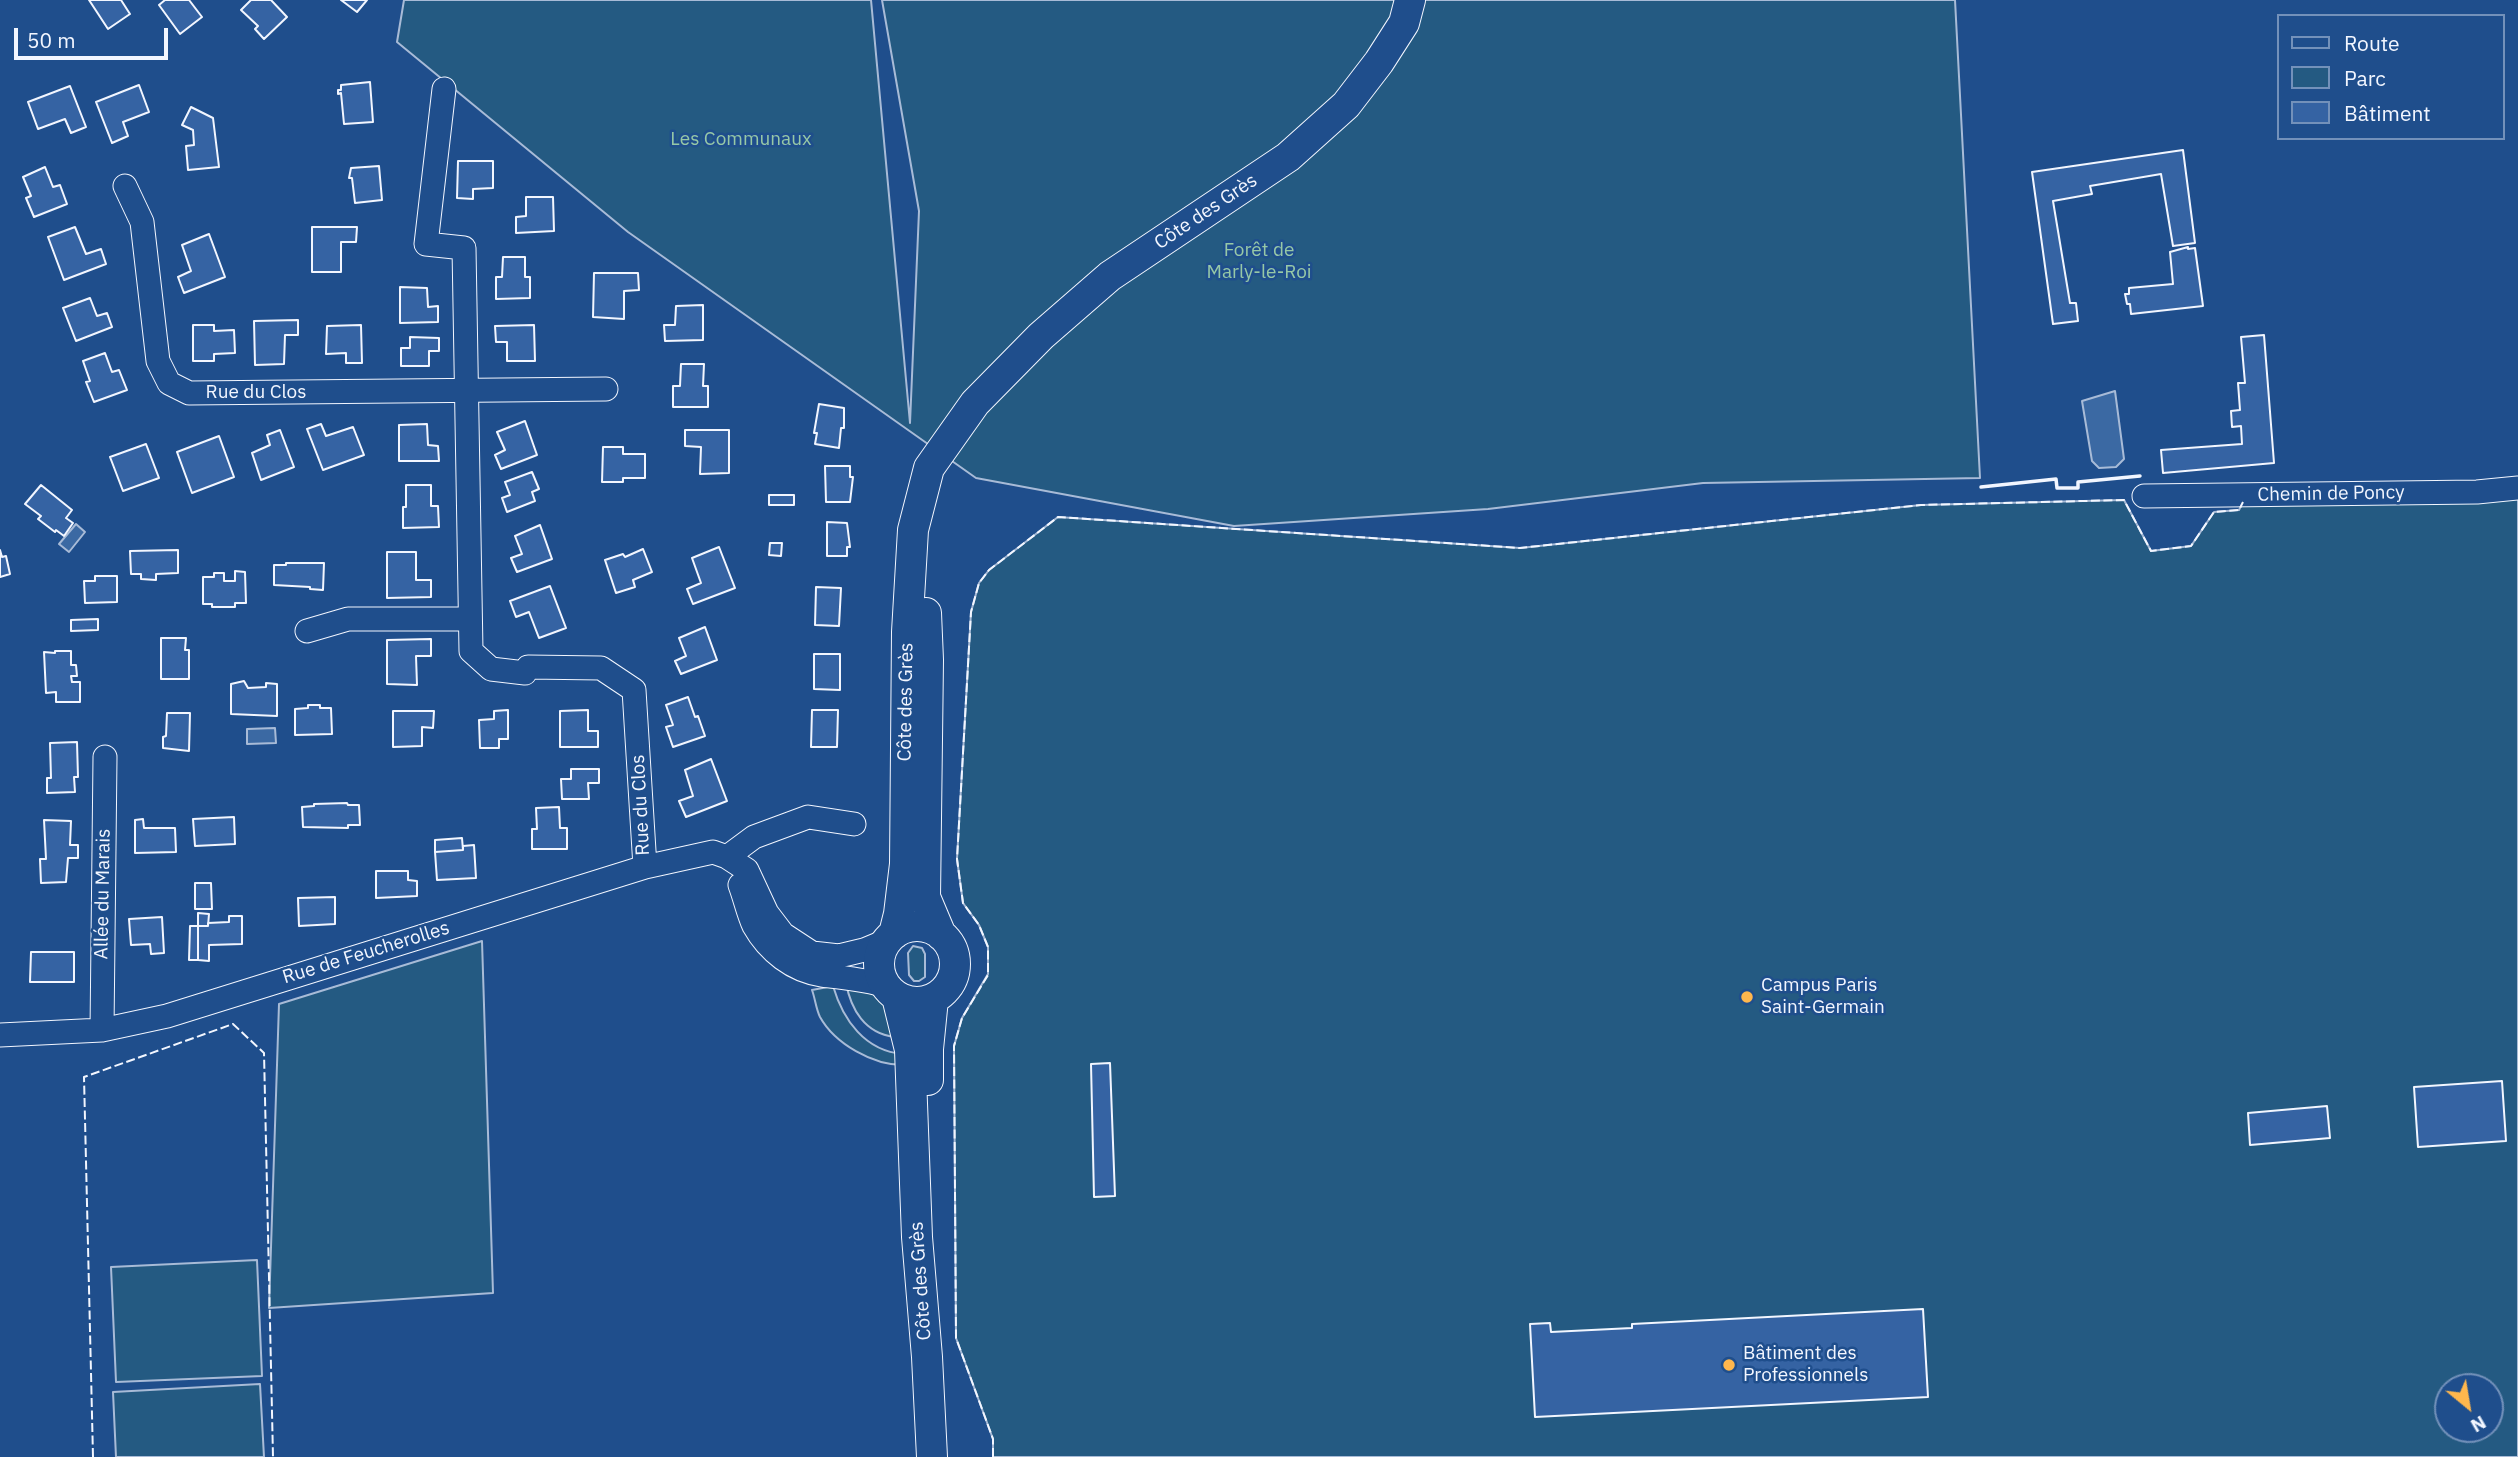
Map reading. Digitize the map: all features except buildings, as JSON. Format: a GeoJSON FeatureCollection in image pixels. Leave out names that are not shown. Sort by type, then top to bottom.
{"type":"FeatureCollection","features":[{"type":"Feature","properties":{"kind":"main road","name":"Côte des Grès"},"geometry":{"type":"LineString","coordinates":[[891,937],[899,914],[905,864],[907,632],[913,530],[929,468],[975,402],[1041,336],[1110,276],[1288,157],[1346,105],[1380,62],[1404,23],[1410,0]]}},
{"type":"Feature","properties":{"kind":"main road","name":"Côte des Grès"},"geometry":{"type":"LineString","coordinates":[[941,935],[925,897],[928,660],[925,550],[928,516],[947,460],[975,402]]}},
{"type":"Feature","properties":{"kind":"main road"},"geometry":{"type":"LineString","coordinates":[[918,926],[941,935],[950,945],[955,969],[951,981],[943,991],[933,999],[909,1002],[891,991],[878,966],[880,954],[891,937],[905,928],[918,926]]}},
{"type":"Feature","properties":{"kind":"main road","name":"Côte des Grès"},"geometry":{"type":"LineString","coordinates":[[891,991],[910,1049],[917,1237],[932,1457]]}},
{"type":"Feature","properties":{"kind":"main road","name":"Côte des Grès"},"geometry":{"type":"LineString","coordinates":[[927,1357],[928,1049],[933,999]]}},
{"type":"Feature","properties":{"kind":"street","name":"Rue du Clos"},"geometry":{"type":"LineString","coordinates":[[444,89],[426,244],[464,248],[471,651],[492,669],[525,673],[528,667],[601,668],[634,690],[645,867]]}},
{"type":"Feature","properties":{"kind":"street","name":"Rue du Clos"},"geometry":{"type":"LineString","coordinates":[[125,186],[142,222],[158,361],[169,383],[189,393],[606,389]]}},
{"type":"Feature","properties":{"kind":"street","name":"Chemin de Poncy"},"geometry":{"type":"LineString","coordinates":[[2144,495],[2477,492],[2518,488]]}},
{"type":"Feature","properties":{"kind":"street"},"geometry":{"type":"LineString","coordinates":[[307,631],[348,619],[470,619]]}},
{"type":"Feature","properties":{"kind":"street","name":"Allée du Marais"},"geometry":{"type":"LineString","coordinates":[[102,1030],[105,757]]}},
{"type":"Feature","properties":{"kind":"street"},"geometry":{"type":"LineString","coordinates":[[730,860],[754,837],[808,817],[854,824]]}},
{"type":"Feature","properties":{"kind":"street","name":"Rue de Feucherolles"},"geometry":{"type":"LineString","coordinates":[[0,1035],[102,1030],[167,1016],[645,867],[713,852],[730,860]]}},
{"type":"Feature","properties":{"kind":"street"},"geometry":{"type":"LineString","coordinates":[[730,860],[747,870],[767,913],[783,934],[812,953],[839,956],[864,950],[891,937]]}},
{"type":"Feature","properties":{"kind":"street"},"geometry":{"type":"LineString","coordinates":[[730,860],[754,925],[771,949],[792,966],[811,972],[867,980],[891,991]]}},
{"type":"Feature","properties":{"kind":"green space","name":"Forêt de Marly-le-Roi"},"geometry":{"type":"Polygon","coordinates":[[[404,0],[871,0],[910,423],[919,211],[882,0],[1955,0],[1980,478],[1703,483],[1488,509],[1234,526],[976,478],[628,232],[397,42],[404,0]]]}},
{"type":"Feature","properties":{"kind":"green space","name":"Campus Paris Saint-Germain"},"geometry":{"type":"Polygon","coordinates":[[[2518,495],[2518,1457],[993,1457],[993,1439],[956,1338],[954,1046],[962,1018],[988,974],[988,947],[979,925],[963,903],[957,859],[971,612],[979,583],[989,570],[1058,517],[1520,548],[1921,505],[2124,500],[2151,551],[2191,546],[2214,512],[2239,510],[2243,502],[2518,495]]]}},
{"type":"Feature","properties":{"kind":"green space"},"geometry":{"type":"Polygon","coordinates":[[[482,941],[493,1293],[269,1308],[279,1004],[482,941]]]}},
{"type":"Feature","properties":{"kind":"green space"},"geometry":{"type":"Polygon","coordinates":[[[913,946],[922,948],[925,954],[925,977],[919,981],[914,981],[909,975],[908,953],[913,946]]]}},
{"type":"Feature","properties":{"kind":"green space"},"geometry":{"type":"Polygon","coordinates":[[[846,983],[870,991],[883,999],[890,1012],[894,1037],[875,1031],[861,1019],[846,983]]]}},
{"type":"Feature","properties":{"kind":"green space"},"geometry":{"type":"Polygon","coordinates":[[[833,986],[843,1011],[858,1032],[877,1047],[903,1054],[903,1065],[879,1061],[856,1051],[827,1027],[819,1014],[812,990],[833,986]]]}},
{"type":"Feature","properties":{"kind":"green space"},"geometry":{"type":"Polygon","coordinates":[[[257,1260],[262,1376],[116,1382],[111,1267],[257,1260]]]}},
{"type":"Feature","properties":{"kind":"green space"},"geometry":{"type":"Polygon","coordinates":[[[260,1384],[264,1457],[116,1457],[113,1392],[260,1384]]]}},
{"type":"Feature","properties":{"kind":"shaded area"},"geometry":{"type":"Polygon","coordinates":[[[2115,391],[2124,459],[2116,467],[2099,468],[2092,461],[2082,401],[2115,391]]]}},
{"type":"Feature","properties":{"kind":"shaded area"},"geometry":{"type":"Polygon","coordinates":[[[76,524],[85,532],[69,552],[59,544],[76,524]]]}},
{"type":"Feature","properties":{"kind":"shaded area"},"geometry":{"type":"Polygon","coordinates":[[[275,728],[276,743],[247,744],[247,729],[275,728]]]}},
{"type":"Feature","properties":{"kind":"fence"},"geometry":{"type":"LineString","coordinates":[[993,1457],[993,1439],[956,1338],[954,1046],[962,1018],[988,975],[988,947],[979,925],[963,903],[957,859],[971,612],[979,583],[989,570],[1058,517],[1520,548],[1921,505],[2124,500],[2151,551],[2191,546],[2214,512],[2239,510],[2243,502]]}},
{"type":"Feature","properties":{"kind":"fence"},"geometry":{"type":"LineString","coordinates":[[93,1457],[84,1077],[233,1024],[264,1053],[273,1457]]}},
{"type":"Feature","properties":{"kind":"wall"},"geometry":{"type":"LineString","coordinates":[[1981,487],[2056,479],[2057,488],[2078,488],[2078,482],[2140,476]]}},
{"type":"Feature","properties":{"kind":"place","name":"Campus Paris Saint-Germain"},"geometry":{"type":"Point","coordinates":[1747,997]}},
{"type":"Feature","properties":{"kind":"place","name":"Bâtiment des Professionnels"},"geometry":{"type":"Point","coordinates":[1729,1365]}},
{"type":"Feature","properties":{"kind":"park label","name":"Les Communaux"},"geometry":{"type":"Point","coordinates":[741,140]}}]}
